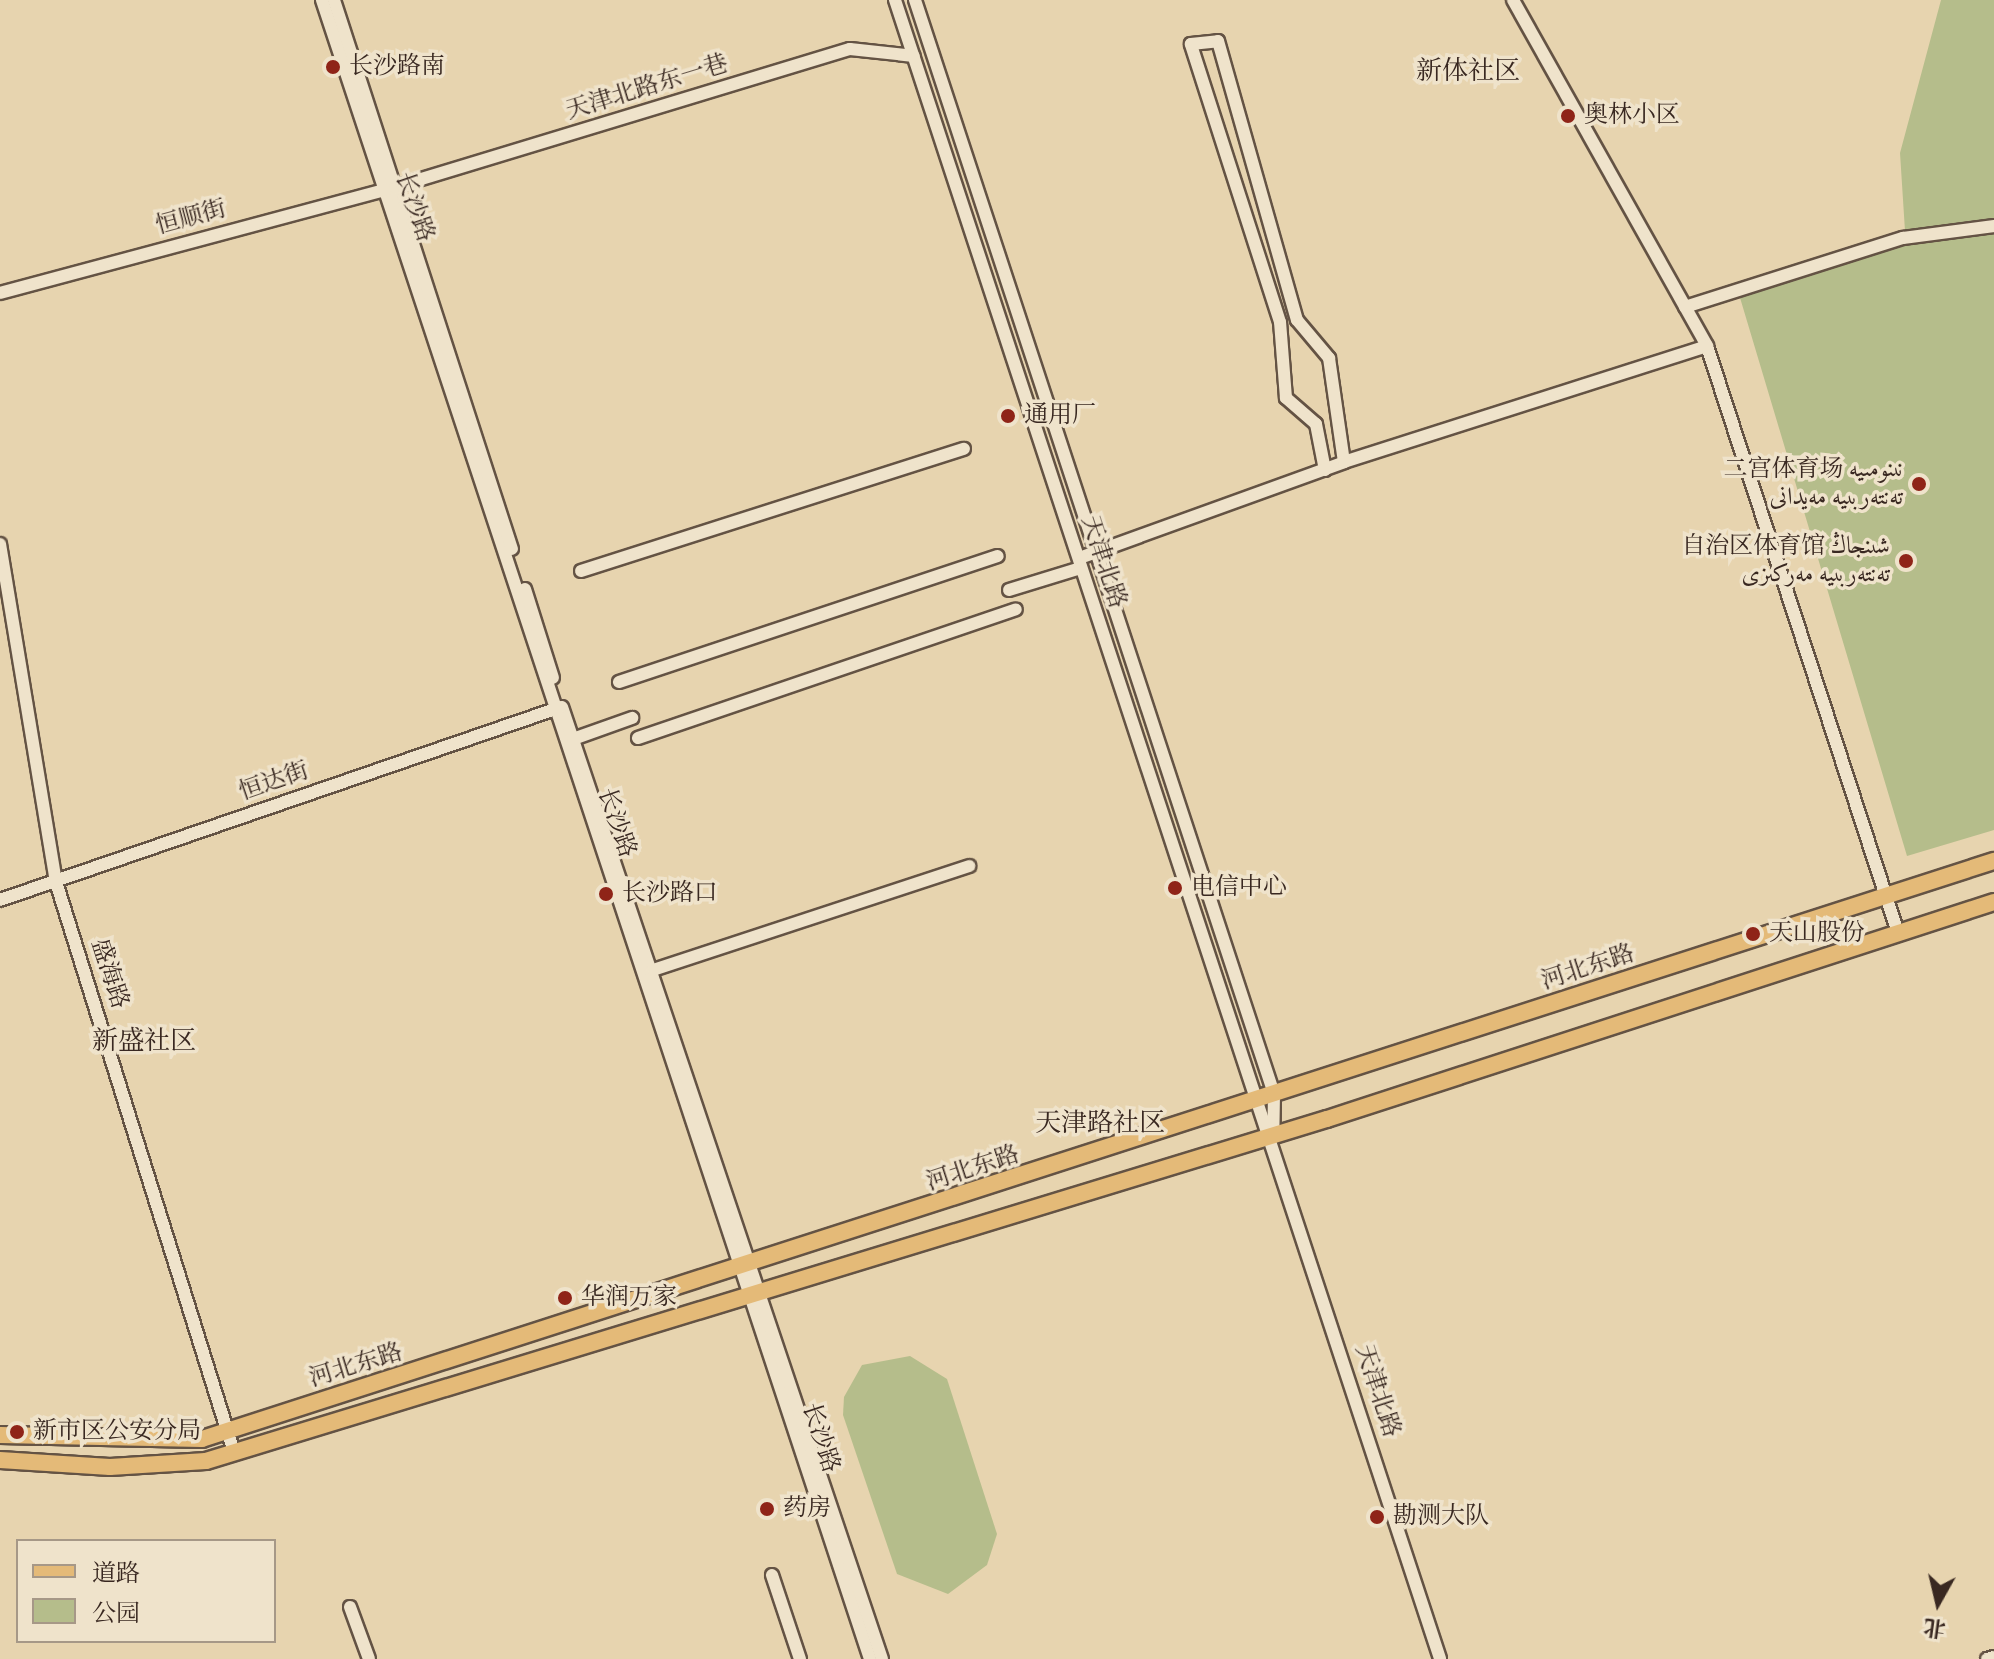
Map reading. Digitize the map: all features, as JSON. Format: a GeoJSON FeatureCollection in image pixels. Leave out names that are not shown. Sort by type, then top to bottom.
{"type":"FeatureCollection","features":[{"type":"Feature","properties":{"kind":"main road","name":"河北东路"},"geometry":{"type":"LineString","coordinates":[[0,1435],[111,1443],[202,1439],[746,1269],[1994,861]]}},
{"type":"Feature","properties":{"kind":"main road"},"geometry":{"type":"LineString","coordinates":[[0,1460],[110,1467],[234,1452],[1272,1136],[1994,902]]}},
{"type":"Feature","properties":{"kind":"street","name":"长沙路"},"geometry":{"type":"LineString","coordinates":[[322,0],[390,188]]}},
{"type":"Feature","properties":{"kind":"street","name":"长沙路"},"geometry":{"type":"LineString","coordinates":[[334,0],[390,188],[558,708],[746,1269],[882,1659]]}},
{"type":"Feature","properties":{"kind":"street","name":"天津北路"},"geometry":{"type":"LineString","coordinates":[[895,0],[1256,1102],[1272,1136],[1440,1659]]}},
{"type":"Feature","properties":{"kind":"street","name":"天津北路"},"geometry":{"type":"LineString","coordinates":[[915,0],[1091,553],[1274,1094],[1272,1136]]}},
{"type":"Feature","properties":{"kind":"street"},"geometry":{"type":"LineString","coordinates":[[1513,0],[1707,346],[1898,933]]}},
{"type":"Feature","properties":{"kind":"street"},"geometry":{"type":"LineString","coordinates":[[1325,470],[1316,424],[1286,398],[1280,322],[1191,44],[1218,41],[1297,320],[1329,358],[1344,462]]}},
{"type":"Feature","properties":{"kind":"street","name":"天津北路东一巷"},"geometry":{"type":"LineString","coordinates":[[390,188],[850,49],[914,56]]}},
{"type":"Feature","properties":{"kind":"street","name":"恒顺街"},"geometry":{"type":"LineString","coordinates":[[0,293],[390,188]]}},
{"type":"Feature","properties":{"kind":"street"},"geometry":{"type":"LineString","coordinates":[[1685,307],[1903,238],[1994,226]]}},
{"type":"Feature","properties":{"kind":"street"},"geometry":{"type":"LineString","coordinates":[[1009,590],[1080,563],[1091,553],[1344,462],[1707,346]]}},
{"type":"Feature","properties":{"kind":"street"},"geometry":{"type":"LineString","coordinates":[[581,571],[964,449]]}},
{"type":"Feature","properties":{"kind":"street","name":"盛海路"},"geometry":{"type":"LineString","coordinates":[[0,544],[56,882],[234,1452]]}},
{"type":"Feature","properties":{"kind":"street"},"geometry":{"type":"LineString","coordinates":[[619,682],[998,556]]}},
{"type":"Feature","properties":{"kind":"street"},"geometry":{"type":"LineString","coordinates":[[638,738],[1016,609]]}},
{"type":"Feature","properties":{"kind":"street","name":"长沙路"},"geometry":{"type":"LineString","coordinates":[[558,708],[573,739],[653,970],[746,1269]]}},
{"type":"Feature","properties":{"kind":"street","name":"恒达街"},"geometry":{"type":"LineString","coordinates":[[0,900],[558,708]]}},
{"type":"Feature","properties":{"kind":"street"},"geometry":{"type":"LineString","coordinates":[[573,739],[632,718]]}},
{"type":"Feature","properties":{"kind":"street"},"geometry":{"type":"LineString","coordinates":[[653,970],[969,866]]}},
{"type":"Feature","properties":{"kind":"street","name":"长沙路"},"geometry":{"type":"LineString","coordinates":[[756,1294],[870,1659]]}},
{"type":"Feature","properties":{"kind":"street"},"geometry":{"type":"LineString","coordinates":[[772,1575],[800,1659]]}},
{"type":"Feature","properties":{"kind":"street"},"geometry":{"type":"LineString","coordinates":[[350,1607],[369,1659]]}},
{"type":"Feature","properties":{"kind":"street"},"geometry":{"type":"LineString","coordinates":[[1987,1659],[1994,1657]]}},
{"type":"Feature","properties":{"kind":"green space","name":"自治区体育馆 شىنجاڭ تەنتەربىيە مەركىزى"},"geometry":{"type":"Polygon","coordinates":[[[1941,0],[1994,0],[1994,830],[1907,856],[1738,291],[1905,231],[1900,153],[1941,0]]]}},
{"type":"Feature","properties":{"kind":"green space"},"geometry":{"type":"Polygon","coordinates":[[[910,1356],[947,1379],[997,1534],[987,1565],[948,1594],[897,1574],[843,1415],[844,1397],[862,1365],[910,1356]]]}},
{"type":"Feature","properties":{"kind":"place","name":"长沙路南"},"geometry":{"type":"Point","coordinates":[333,67]}},
{"type":"Feature","properties":{"kind":"place","name":"奥林小区"},"geometry":{"type":"Point","coordinates":[1568,116]}},
{"type":"Feature","properties":{"kind":"place","name":"通用厂"},"geometry":{"type":"Point","coordinates":[1008,416]}},
{"type":"Feature","properties":{"kind":"place","name":"二宫体育场 نىنومىيە تەنتەربىيە مەيدانى"},"geometry":{"type":"Point","coordinates":[1919,484]}},
{"type":"Feature","properties":{"kind":"place","name":"自治区体育馆 شىنجاڭ تەنتەربىيە مەركىزى"},"geometry":{"type":"Point","coordinates":[1906,561]}},
{"type":"Feature","properties":{"kind":"place","name":"电信中心"},"geometry":{"type":"Point","coordinates":[1175,888]}},
{"type":"Feature","properties":{"kind":"place","name":"长沙路口"},"geometry":{"type":"Point","coordinates":[606,894]}},
{"type":"Feature","properties":{"kind":"place","name":"天山股份"},"geometry":{"type":"Point","coordinates":[1753,934]}},
{"type":"Feature","properties":{"kind":"place","name":"华润万家"},"geometry":{"type":"Point","coordinates":[565,1298]}},
{"type":"Feature","properties":{"kind":"place","name":"新市区公安分局"},"geometry":{"type":"Point","coordinates":[17,1432]}},
{"type":"Feature","properties":{"kind":"place","name":"药房"},"geometry":{"type":"Point","coordinates":[767,1509]}},
{"type":"Feature","properties":{"kind":"place","name":"勘测大队"},"geometry":{"type":"Point","coordinates":[1377,1517]}},
{"type":"Feature","properties":{"kind":"district","name":"新体社区"},"geometry":{"type":"Point","coordinates":[1468,72]}},
{"type":"Feature","properties":{"kind":"district","name":"新盛社区"},"geometry":{"type":"Point","coordinates":[144,1042]}},
{"type":"Feature","properties":{"kind":"district","name":"天津路社区"},"geometry":{"type":"Point","coordinates":[1100,1124]}}]}
